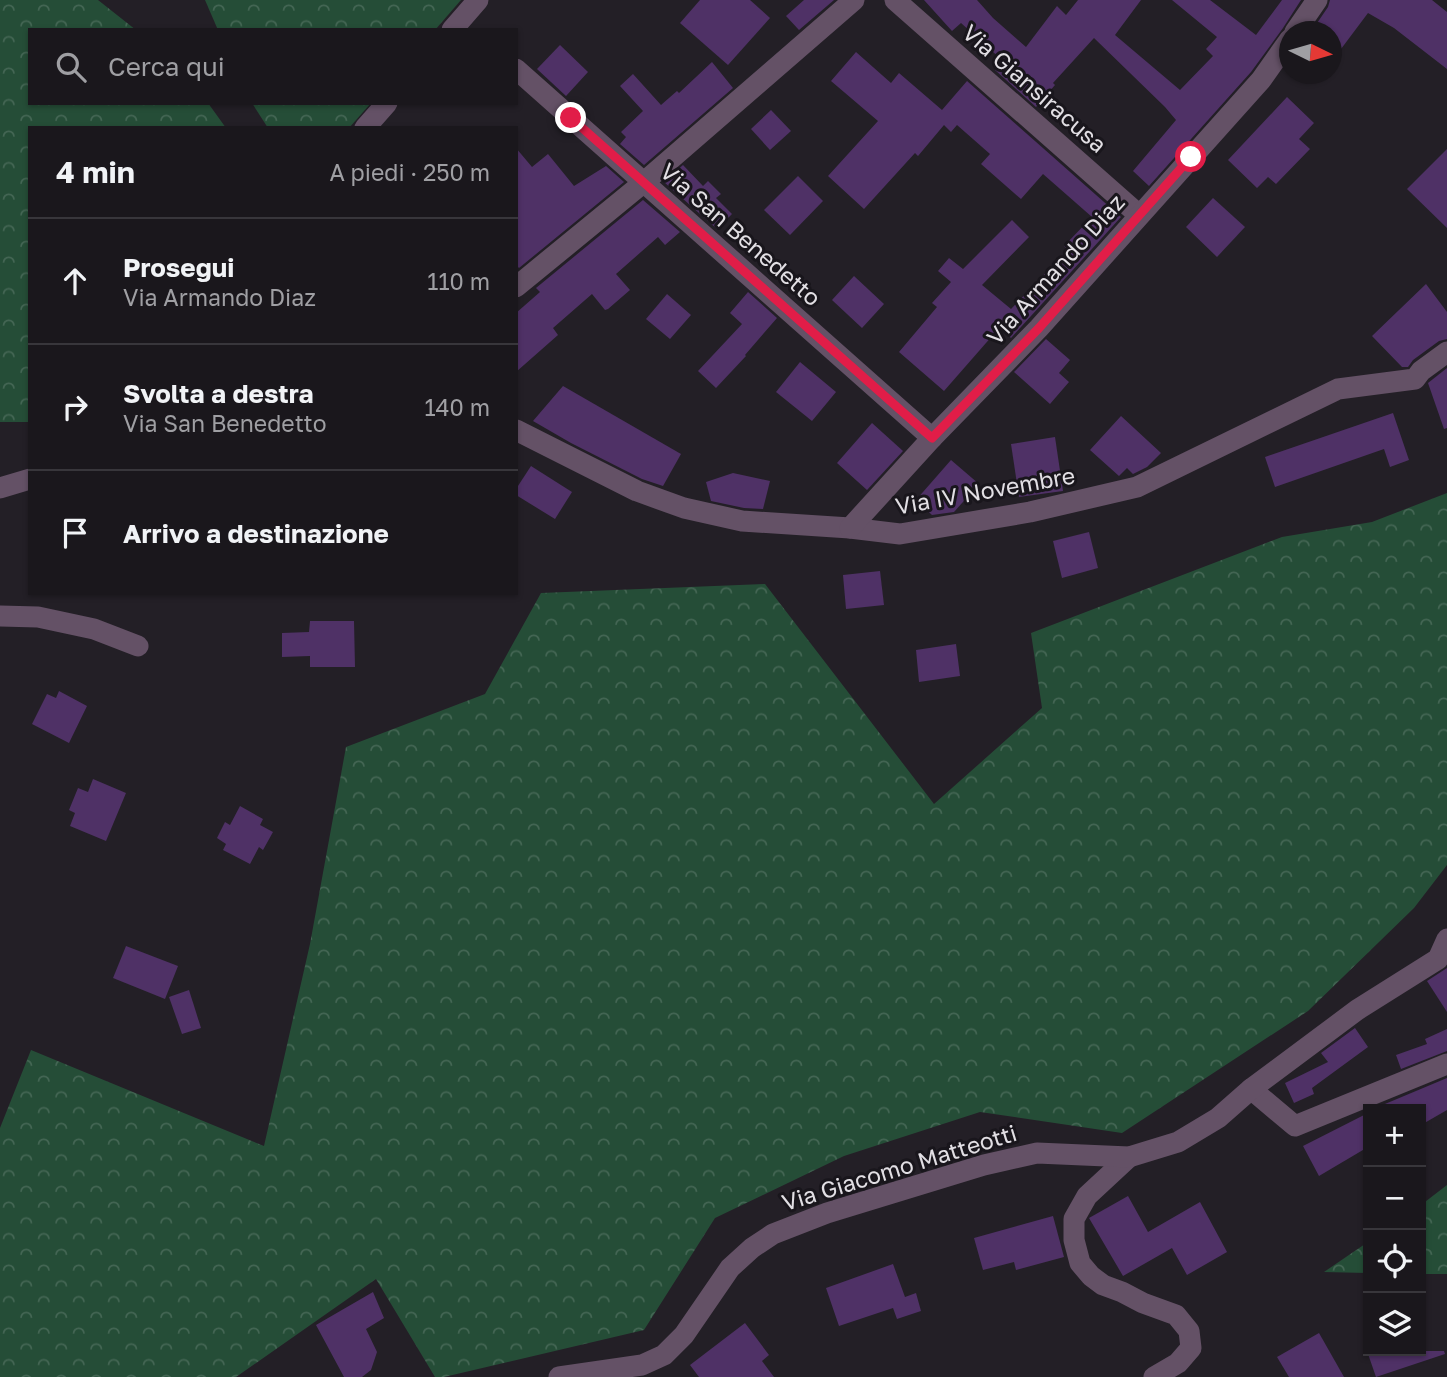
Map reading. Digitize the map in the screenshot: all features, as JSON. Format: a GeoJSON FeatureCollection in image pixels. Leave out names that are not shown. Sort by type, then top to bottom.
{"type":"FeatureCollection","features":[{"type":"Feature","properties":{"kind":"street"},"geometry":{"type":"LineString","coordinates":[[462,26],[478,0]]}},
{"type":"Feature","properties":{"kind":"street"},"geometry":{"type":"LineString","coordinates":[[518,285],[643,183],[854,0]]}},
{"type":"Feature","properties":{"kind":"street","name":"Via Giansiracusa"},"geometry":{"type":"LineString","coordinates":[[895,0],[1139,215]]}},
{"type":"Feature","properties":{"kind":"street"},"geometry":{"type":"LineString","coordinates":[[1303,21],[1317,0]]}},
{"type":"Feature","properties":{"kind":"street","name":"Via Armando Diaz"},"geometry":{"type":"LineString","coordinates":[[850,528],[932,438],[1039,328],[1261,80],[1279,55]]}},
{"type":"Feature","properties":{"kind":"street","name":"Via San Benedetto"},"geometry":{"type":"LineString","coordinates":[[518,71],[932,438]]}},
{"type":"Feature","properties":{"kind":"street"},"geometry":{"type":"LineString","coordinates":[[367,126],[385,105]]}},
{"type":"Feature","properties":{"kind":"street","name":"Via IV Novembre"},"geometry":{"type":"LineString","coordinates":[[518,431],[637,491],[684,508],[742,521],[900,534],[1030,512],[1137,487],[1338,389],[1415,379],[1447,352]]}},
{"type":"Feature","properties":{"kind":"street"},"geometry":{"type":"LineString","coordinates":[[0,488],[28,480]]}},
{"type":"Feature","properties":{"kind":"street"},"geometry":{"type":"LineString","coordinates":[[0,617],[38,617],[94,629],[138,646]]}},
{"type":"Feature","properties":{"kind":"street","name":"Via Giacomo Matteotti"},"geometry":{"type":"LineString","coordinates":[[559,1377],[642,1365],[664,1355],[684,1335],[730,1268],[752,1248],[784,1229],[944,1177],[1037,1153],[1129,1157],[1178,1142],[1218,1118],[1251,1089],[1357,1010],[1438,959],[1447,939]]}},
{"type":"Feature","properties":{"kind":"street"},"geometry":{"type":"LineString","coordinates":[[1251,1089],[1295,1126],[1447,1065]]}},
{"type":"Feature","properties":{"kind":"street"},"geometry":{"type":"LineString","coordinates":[[1129,1157],[1087,1196],[1074,1219],[1074,1240],[1080,1263],[1091,1276],[1103,1285],[1177,1315],[1189,1331],[1191,1348],[1178,1363],[1154,1377]]}},
{"type":"Feature","properties":{"kind":"green space"},"geometry":{"type":"Polygon","coordinates":[[[0,0],[98,0],[133,28],[28,28],[28,105],[209,105],[225,126],[28,126],[28,422],[0,422],[0,0]]]}},
{"type":"Feature","properties":{"kind":"green space"},"geometry":{"type":"Polygon","coordinates":[[[205,0],[461,0],[437,28],[217,28],[205,0]]]}},
{"type":"Feature","properties":{"kind":"green space"},"geometry":{"type":"Polygon","coordinates":[[[253,105],[369,105],[351,126],[267,126],[253,105]]]}},
{"type":"Feature","properties":{"kind":"green space"},"geometry":{"type":"Polygon","coordinates":[[[1447,493],[1447,865],[1414,908],[1308,1011],[1122,1133],[980,1112],[844,1156],[715,1218],[644,1330],[444,1377],[435,1377],[376,1279],[236,1377],[0,1377],[0,1128],[31,1050],[264,1146],[310,944],[346,747],[485,694],[541,593],[765,584],[934,804],[1042,708],[1031,633],[1282,537],[1372,522],[1447,493]]]}},
{"type":"Feature","properties":{"kind":"green space"},"geometry":{"type":"Polygon","coordinates":[[[1447,1185],[1447,1274],[1426,1274],[1426,1201],[1447,1185]]]}},
{"type":"Feature","properties":{"kind":"green space"},"geometry":{"type":"Polygon","coordinates":[[[1363,1245],[1363,1273],[1324,1272],[1363,1245]]]}},
{"type":"Feature","properties":{"kind":"building"},"geometry":{"type":"Polygon","coordinates":[[[700,0],[750,0],[770,18],[728,65],[680,23],[700,0]]]}},
{"type":"Feature","properties":{"kind":"building"},"geometry":{"type":"Polygon","coordinates":[[[804,0],[834,0],[799,30],[786,16],[804,0]]]}},
{"type":"Feature","properties":{"kind":"building"},"geometry":{"type":"Polygon","coordinates":[[[924,0],[977,0],[1026,47],[1057,6],[1066,15],[1078,0],[1141,0],[1115,35],[1180,90],[1213,56],[1206,49],[1217,37],[1172,0],[1210,0],[1256,35],[1282,0],[1301,0],[1288,21],[1279,21],[1279,34],[1251,72],[1149,186],[1133,171],[1176,120],[1094,38],[1053,83],[1055,85],[1036,107],[995,70],[1003,61],[961,23],[952,31],[924,0]]]}},
{"type":"Feature","properties":{"kind":"building"},"geometry":{"type":"Polygon","coordinates":[[[1330,0],[1432,0],[1447,12],[1447,69],[1394,28],[1368,13],[1342,48],[1342,21],[1318,21],[1330,0]]]}},
{"type":"Feature","properties":{"kind":"building"},"geometry":{"type":"Polygon","coordinates":[[[560,45],[588,72],[566,96],[537,69],[560,45]]]}},
{"type":"Feature","properties":{"kind":"building"},"geometry":{"type":"Polygon","coordinates":[[[856,52],[891,83],[899,73],[942,110],[967,81],[1121,217],[1011,338],[1000,327],[944,391],[899,352],[937,307],[932,303],[951,282],[938,271],[949,258],[963,269],[1012,220],[1029,237],[982,285],[1011,309],[1068,250],[1064,246],[1092,217],[1043,174],[1021,199],[981,164],[990,154],[957,125],[951,132],[944,125],[918,156],[915,153],[864,209],[828,176],[878,121],[831,81],[856,52]]]}},
{"type":"Feature","properties":{"kind":"building"},"geometry":{"type":"Polygon","coordinates":[[[712,62],[733,88],[644,165],[620,144],[626,137],[621,132],[643,111],[620,86],[633,74],[661,105],[677,91],[679,93],[712,62]]]}},
{"type":"Feature","properties":{"kind":"building"},"geometry":{"type":"Polygon","coordinates":[[[1287,97],[1314,123],[1299,139],[1310,149],[1276,184],[1268,177],[1257,188],[1228,160],[1287,97]]]}},
{"type":"Feature","properties":{"kind":"building"},"geometry":{"type":"Polygon","coordinates":[[[771,110],[791,131],[770,150],[751,129],[771,110]]]}},
{"type":"Feature","properties":{"kind":"building"},"geometry":{"type":"Polygon","coordinates":[[[1447,149],[1447,228],[1407,189],[1447,149]]]}},
{"type":"Feature","properties":{"kind":"building"},"geometry":{"type":"Polygon","coordinates":[[[518,150],[532,167],[548,154],[574,186],[606,166],[624,182],[519,268],[518,150]]]}},
{"type":"Feature","properties":{"kind":"building"},"geometry":{"type":"Polygon","coordinates":[[[683,165],[703,186],[708,181],[721,194],[716,198],[732,214],[717,229],[664,182],[683,165]]]}},
{"type":"Feature","properties":{"kind":"building"},"geometry":{"type":"Polygon","coordinates":[[[798,176],[823,201],[790,235],[764,210],[798,176]]]}},
{"type":"Feature","properties":{"kind":"building"},"geometry":{"type":"Polygon","coordinates":[[[1213,198],[1245,227],[1217,257],[1186,227],[1213,198]]]}},
{"type":"Feature","properties":{"kind":"building"},"geometry":{"type":"Polygon","coordinates":[[[643,200],[680,232],[665,245],[658,237],[616,274],[630,290],[608,309],[605,310],[592,294],[553,328],[558,335],[518,370],[518,311],[540,292],[536,288],[643,200]]]}},
{"type":"Feature","properties":{"kind":"building"},"geometry":{"type":"Polygon","coordinates":[[[854,276],[884,304],[862,328],[832,300],[854,276]]]}},
{"type":"Feature","properties":{"kind":"building"},"geometry":{"type":"Polygon","coordinates":[[[1426,284],[1447,312],[1447,339],[1439,341],[1413,360],[1408,367],[1402,367],[1372,336],[1426,284]]]}},
{"type":"Feature","properties":{"kind":"building"},"geometry":{"type":"Polygon","coordinates":[[[748,292],[777,318],[716,388],[698,371],[742,324],[730,313],[748,292]]]}},
{"type":"Feature","properties":{"kind":"building"},"geometry":{"type":"Polygon","coordinates":[[[667,294],[691,315],[670,339],[646,319],[667,294]]]}},
{"type":"Feature","properties":{"kind":"building"},"geometry":{"type":"Polygon","coordinates":[[[1046,339],[1070,360],[1059,373],[1069,382],[1050,404],[1014,372],[1046,339]]]}},
{"type":"Feature","properties":{"kind":"building"},"geometry":{"type":"Polygon","coordinates":[[[800,362],[836,392],[812,421],[776,392],[800,362]]]}},
{"type":"Feature","properties":{"kind":"building"},"geometry":{"type":"Polygon","coordinates":[[[1447,368],[1447,428],[1444,429],[1428,383],[1447,368]]]}},
{"type":"Feature","properties":{"kind":"building"},"geometry":{"type":"Polygon","coordinates":[[[563,386],[681,454],[663,486],[642,479],[533,421],[563,386]]]}},
{"type":"Feature","properties":{"kind":"building"},"geometry":{"type":"Polygon","coordinates":[[[1393,413],[1409,460],[1390,467],[1384,449],[1275,487],[1265,457],[1393,413]]]}},
{"type":"Feature","properties":{"kind":"building"},"geometry":{"type":"Polygon","coordinates":[[[1121,416],[1161,453],[1147,467],[1133,474],[1127,468],[1119,476],[1090,450],[1121,416]]]}},
{"type":"Feature","properties":{"kind":"building"},"geometry":{"type":"Polygon","coordinates":[[[872,423],[903,451],[867,490],[837,463],[872,423]]]}},
{"type":"Feature","properties":{"kind":"building"},"geometry":{"type":"Polygon","coordinates":[[[1055,437],[1063,491],[1019,497],[1011,444],[1055,437]]]}},
{"type":"Feature","properties":{"kind":"building"},"geometry":{"type":"Polygon","coordinates":[[[951,460],[979,484],[954,512],[932,515],[916,500],[951,460]]]}},
{"type":"Feature","properties":{"kind":"building"},"geometry":{"type":"Polygon","coordinates":[[[531,466],[572,492],[555,519],[518,496],[518,486],[531,466]]]}},
{"type":"Feature","properties":{"kind":"building"},"geometry":{"type":"Polygon","coordinates":[[[733,473],[770,481],[763,509],[711,501],[706,482],[733,473]]]}},
{"type":"Feature","properties":{"kind":"building"},"geometry":{"type":"Polygon","coordinates":[[[1089,532],[1098,568],[1062,578],[1053,541],[1089,532]]]}},
{"type":"Feature","properties":{"kind":"building"},"geometry":{"type":"Polygon","coordinates":[[[880,571],[884,605],[846,609],[843,575],[880,571]]]}},
{"type":"Feature","properties":{"kind":"building"},"geometry":{"type":"Polygon","coordinates":[[[310,621],[354,621],[355,667],[310,667],[310,656],[282,657],[282,633],[309,632],[310,621]]]}},
{"type":"Feature","properties":{"kind":"building"},"geometry":{"type":"Polygon","coordinates":[[[956,644],[960,676],[919,682],[916,650],[956,644]]]}},
{"type":"Feature","properties":{"kind":"building"},"geometry":{"type":"Polygon","coordinates":[[[59,691],[87,706],[69,743],[32,724],[47,694],[56,698],[59,691]]]}},
{"type":"Feature","properties":{"kind":"building"},"geometry":{"type":"Polygon","coordinates":[[[93,779],[126,793],[106,841],[70,826],[75,813],[69,810],[78,788],[88,792],[93,779]]]}},
{"type":"Feature","properties":{"kind":"building"},"geometry":{"type":"Polygon","coordinates":[[[240,806],[263,819],[260,825],[273,832],[263,850],[259,847],[250,864],[223,850],[226,844],[217,838],[225,822],[230,825],[240,806]]]}},
{"type":"Feature","properties":{"kind":"building"},"geometry":{"type":"Polygon","coordinates":[[[126,946],[178,966],[165,999],[113,978],[126,946]]]}},
{"type":"Feature","properties":{"kind":"building"},"geometry":{"type":"Polygon","coordinates":[[[1447,968],[1447,1012],[1427,981],[1447,968]]]}},
{"type":"Feature","properties":{"kind":"building"},"geometry":{"type":"Polygon","coordinates":[[[189,990],[201,1028],[182,1034],[169,997],[189,990]]]}},
{"type":"Feature","properties":{"kind":"building"},"geometry":{"type":"Polygon","coordinates":[[[1355,1028],[1368,1047],[1312,1088],[1314,1094],[1294,1103],[1285,1083],[1328,1062],[1321,1053],[1355,1028]]]}},
{"type":"Feature","properties":{"kind":"building"},"geometry":{"type":"Polygon","coordinates":[[[1447,1029],[1447,1051],[1401,1069],[1396,1055],[1427,1044],[1425,1039],[1447,1029]]]}},
{"type":"Feature","properties":{"kind":"building"},"geometry":{"type":"Polygon","coordinates":[[[1447,1078],[1447,1110],[1426,1122],[1426,1104],[1385,1104],[1447,1078]]]}},
{"type":"Feature","properties":{"kind":"building"},"geometry":{"type":"Polygon","coordinates":[[[1363,1116],[1363,1150],[1319,1176],[1303,1146],[1363,1116]]]}},
{"type":"Feature","properties":{"kind":"building"},"geometry":{"type":"Polygon","coordinates":[[[1128,1196],[1148,1232],[1200,1202],[1227,1252],[1187,1275],[1172,1248],[1123,1276],[1089,1218],[1128,1196]]]}},
{"type":"Feature","properties":{"kind":"building"},"geometry":{"type":"Polygon","coordinates":[[[1053,1216],[1064,1257],[1016,1270],[1014,1262],[983,1270],[974,1238],[1053,1216]]]}},
{"type":"Feature","properties":{"kind":"building"},"geometry":{"type":"Polygon","coordinates":[[[893,1264],[905,1297],[916,1293],[921,1311],[897,1319],[893,1308],[839,1326],[826,1288],[893,1264]]]}},
{"type":"Feature","properties":{"kind":"building"},"geometry":{"type":"Polygon","coordinates":[[[373,1292],[384,1318],[366,1329],[377,1352],[371,1370],[362,1377],[344,1377],[316,1325],[373,1292]]]}},
{"type":"Feature","properties":{"kind":"building"},"geometry":{"type":"Polygon","coordinates":[[[745,1323],[769,1355],[762,1361],[774,1377],[699,1377],[690,1365],[745,1323]]]}},
{"type":"Feature","properties":{"kind":"building"},"geometry":{"type":"Polygon","coordinates":[[[1319,1333],[1344,1377],[1289,1377],[1277,1357],[1319,1333]]]}},
{"type":"Feature","properties":{"kind":"building"},"geometry":{"type":"Polygon","coordinates":[[[1426,1351],[1444,1351],[1445,1354],[1376,1377],[1369,1356],[1426,1356],[1426,1351]]]}},
{"type":"Feature","properties":{"kind":"route"},"geometry":{"type":"LineString","coordinates":[[571,118],[932,438],[1039,328],[1191,157]]}}]}
